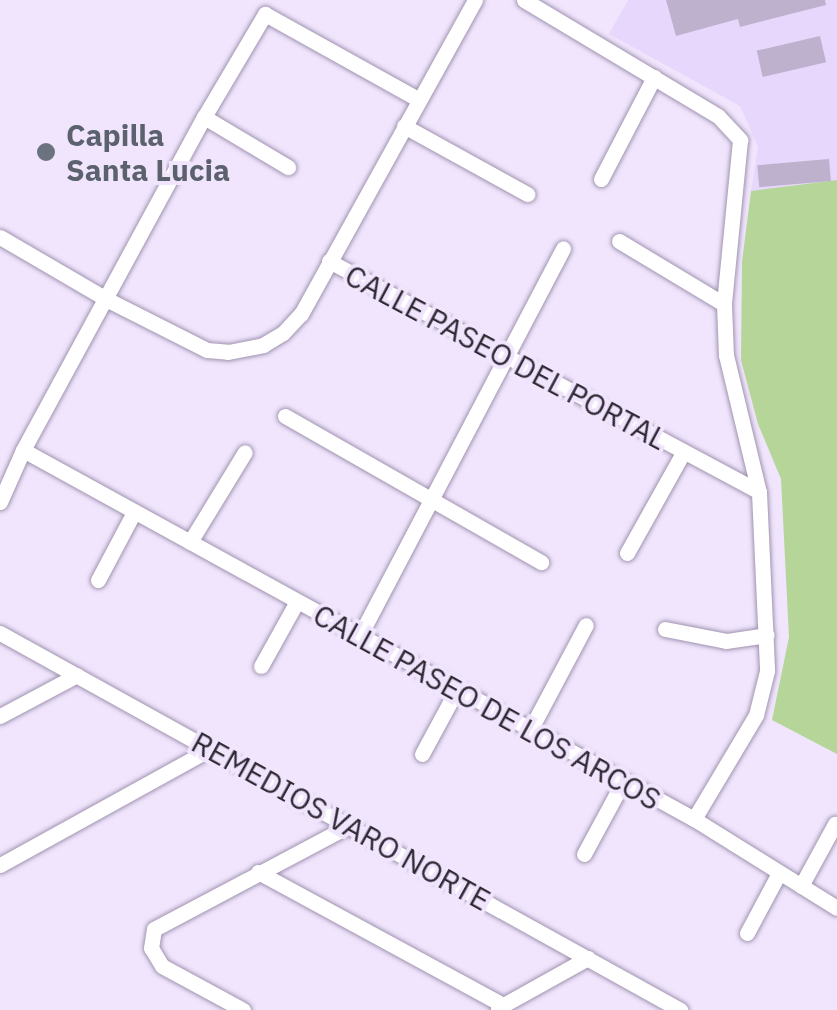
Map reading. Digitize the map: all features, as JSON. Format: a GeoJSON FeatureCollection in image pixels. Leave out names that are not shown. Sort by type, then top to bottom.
{"type":"FeatureCollection","features":[{"type":"Feature","properties":{"kind":"street"},"geometry":{"type":"LineString","coordinates":[[0,237],[106,300],[207,350],[246,350],[283,334],[301,314],[475,0]]}},
{"type":"Feature","properties":{"kind":"street"},"geometry":{"type":"LineString","coordinates":[[524,0],[718,116],[738,134],[724,304],[726,355],[759,492],[767,671],[756,714],[694,820]]}},
{"type":"Feature","properties":{"kind":"street"},"geometry":{"type":"LineString","coordinates":[[0,502],[24,450],[204,117],[265,14],[418,100]]}},
{"type":"Feature","properties":{"kind":"street"},"geometry":{"type":"LineString","coordinates":[[601,178],[654,77]]}},
{"type":"Feature","properties":{"kind":"street"},"geometry":{"type":"LineString","coordinates":[[204,117],[288,167]]}},
{"type":"Feature","properties":{"kind":"street"},"geometry":{"type":"LineString","coordinates":[[404,126],[528,194]]}},
{"type":"Feature","properties":{"kind":"street"},"geometry":{"type":"LineString","coordinates":[[619,241],[724,304]]}},
{"type":"Feature","properties":{"kind":"street"},"geometry":{"type":"LineString","coordinates":[[359,637],[564,248]]}},
{"type":"Feature","properties":{"kind":"street","name":"CALLE PASEO DEL PORTAL"},"geometry":{"type":"LineString","coordinates":[[330,261],[759,492]]}},
{"type":"Feature","properties":{"kind":"street"},"geometry":{"type":"LineString","coordinates":[[285,416],[540,562]]}},
{"type":"Feature","properties":{"kind":"street","name":"CALLE PASEO DE LOS ARCOS"},"geometry":{"type":"LineString","coordinates":[[24,450],[456,692],[694,820],[837,908]]}},
{"type":"Feature","properties":{"kind":"street"},"geometry":{"type":"LineString","coordinates":[[190,542],[245,452]]}},
{"type":"Feature","properties":{"kind":"street","name":"CALLE PASEO DEL PORTAL"},"geometry":{"type":"LineString","coordinates":[[627,553],[684,453]]}},
{"type":"Feature","properties":{"kind":"street"},"geometry":{"type":"LineString","coordinates":[[98,580],[134,512]]}},
{"type":"Feature","properties":{"kind":"street"},"geometry":{"type":"LineString","coordinates":[[261,666],[296,602]]}},
{"type":"Feature","properties":{"kind":"street"},"geometry":{"type":"LineString","coordinates":[[529,732],[586,625]]}},
{"type":"Feature","properties":{"kind":"street"},"geometry":{"type":"LineString","coordinates":[[665,629],[726,641],[766,635]]}},
{"type":"Feature","properties":{"kind":"street","name":"REMEDIOS VARO NORTE"},"geometry":{"type":"LineString","coordinates":[[0,633],[680,1010]]}},
{"type":"Feature","properties":{"kind":"street"},"geometry":{"type":"LineString","coordinates":[[0,716],[78,675]]}},
{"type":"Feature","properties":{"kind":"street"},"geometry":{"type":"LineString","coordinates":[[422,754],[456,692]]}},
{"type":"Feature","properties":{"kind":"street"},"geometry":{"type":"LineString","coordinates":[[0,866],[212,748]]}},
{"type":"Feature","properties":{"kind":"street"},"geometry":{"type":"LineString","coordinates":[[584,854],[623,782]]}},
{"type":"Feature","properties":{"kind":"street"},"geometry":{"type":"LineString","coordinates":[[801,886],[834,824]]}},
{"type":"Feature","properties":{"kind":"street"},"geometry":{"type":"LineString","coordinates":[[243,1010],[162,966],[151,948],[154,930],[165,920],[347,826]]}},
{"type":"Feature","properties":{"kind":"street"},"geometry":{"type":"LineString","coordinates":[[258,872],[498,1008],[588,958]]}},
{"type":"Feature","properties":{"kind":"street"},"geometry":{"type":"LineString","coordinates":[[747,933],[779,873]]}},
{"type":"Feature","properties":{"kind":"shaded area"},"geometry":{"type":"Polygon","coordinates":[[[628,0],[837,0],[837,180],[751,191],[758,147],[740,106],[609,34],[628,0]]]}},
{"type":"Feature","properties":{"kind":"green space"},"geometry":{"type":"Polygon","coordinates":[[[837,180],[837,754],[772,720],[789,637],[781,479],[758,424],[741,360],[742,262],[751,191],[837,180]]]}},
{"type":"Feature","properties":{"kind":"building"},"geometry":{"type":"Polygon","coordinates":[[[666,0],[825,0],[826,5],[740,27],[738,19],[676,36],[666,0]]]}},
{"type":"Feature","properties":{"kind":"building"},"geometry":{"type":"Polygon","coordinates":[[[820,36],[826,62],[763,77],[757,51],[820,36]]]}},
{"type":"Feature","properties":{"kind":"building"},"geometry":{"type":"Polygon","coordinates":[[[829,159],[831,181],[759,187],[757,165],[829,159]]]}},
{"type":"Feature","properties":{"kind":"place","name":"Capilla Santa Lucia"},"geometry":{"type":"Point","coordinates":[46,152]}}]}
